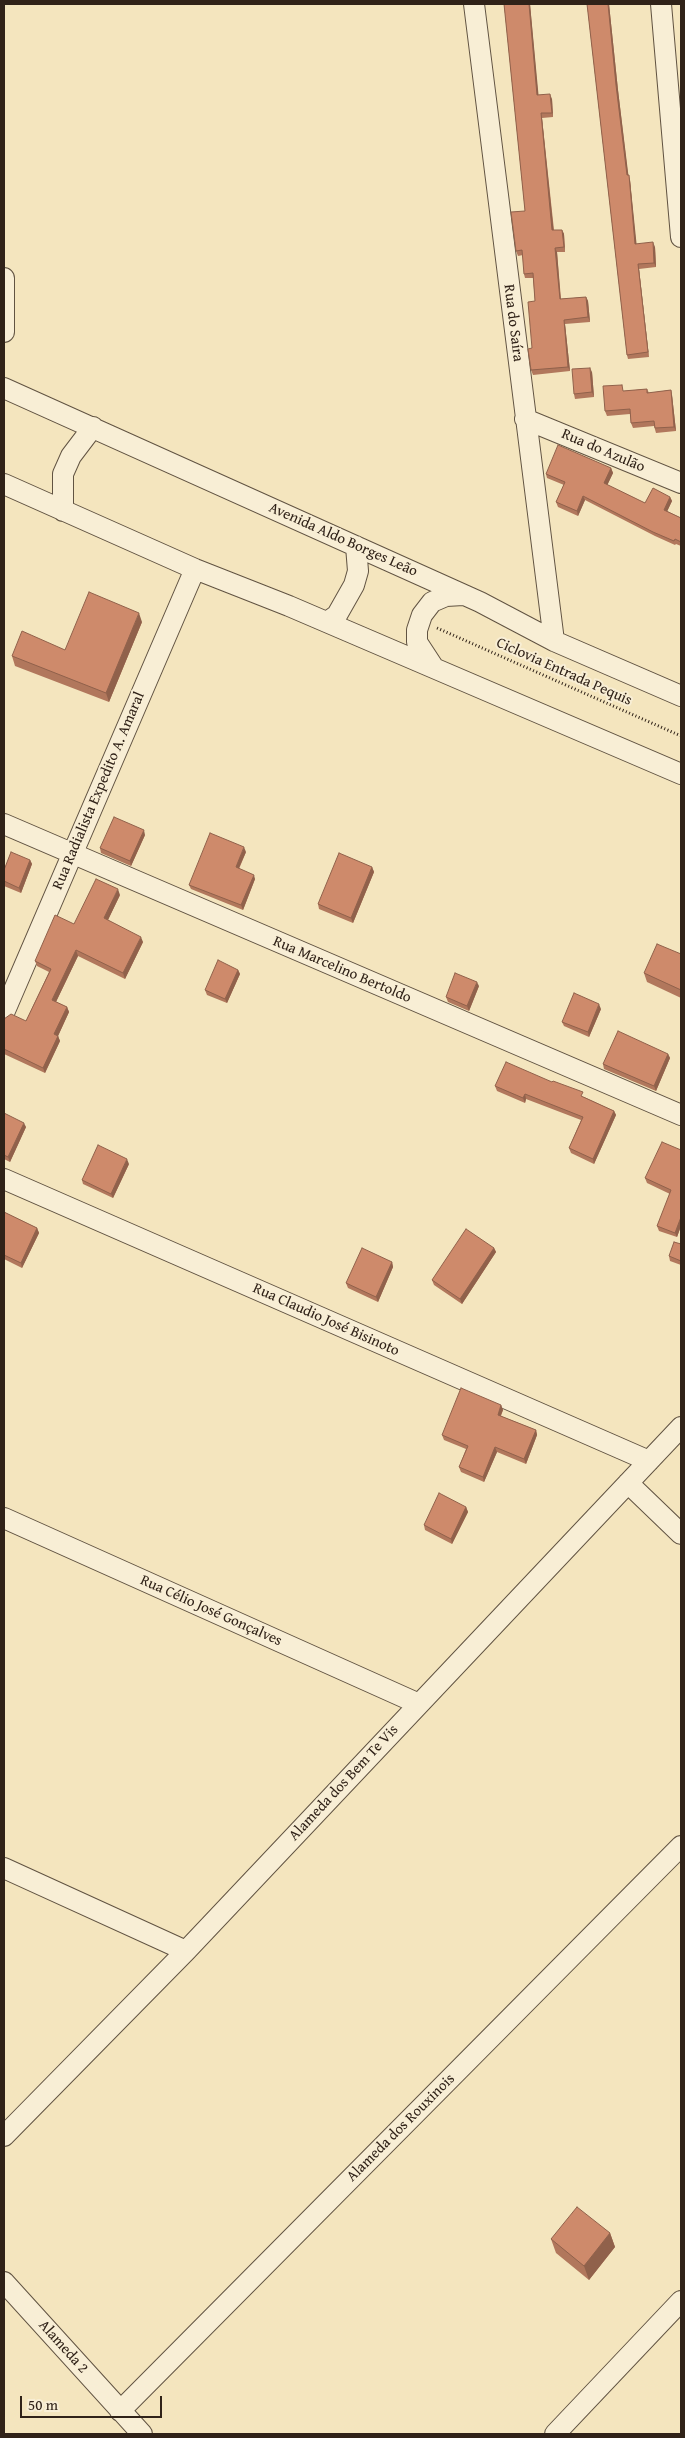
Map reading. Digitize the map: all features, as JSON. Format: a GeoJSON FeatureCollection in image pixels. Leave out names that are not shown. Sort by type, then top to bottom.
{"type":"FeatureCollection","features":[{"type":"Feature","properties":{"kind":"street","name":"Rua do Saíra"},"geometry":{"type":"LineString","coordinates":[[474,4],[554,641]]}},
{"type":"Feature","properties":{"kind":"street"},"geometry":{"type":"LineString","coordinates":[[661,4],[674,86],[681,237]]}},
{"type":"Feature","properties":{"kind":"street"},"geometry":{"type":"LineString","coordinates":[[4,278],[4,332]]}},
{"type":"Feature","properties":{"kind":"street","name":"Avenida Aldo Borges Leão"},"geometry":{"type":"LineString","coordinates":[[4,388],[463,595],[554,641],[681,696]]}},
{"type":"Feature","properties":{"kind":"street","name":"Rua do Azulão"},"geometry":{"type":"LineString","coordinates":[[525,419],[681,483]]}},
{"type":"Feature","properties":{"kind":"street"},"geometry":{"type":"LineString","coordinates":[[63,511],[63,474],[70,456],[93,427]]}},
{"type":"Feature","properties":{"kind":"street"},"geometry":{"type":"LineString","coordinates":[[4,484],[195,568],[327,622],[681,774]]}},
{"type":"Feature","properties":{"kind":"street"},"geometry":{"type":"LineString","coordinates":[[327,622],[337,615],[354,585],[358,571],[356,546]]}},
{"type":"Feature","properties":{"kind":"street","name":"Rua Radialista Expedito A. Amaral"},"geometry":{"type":"LineString","coordinates":[[4,1013],[195,568]]}},
{"type":"Feature","properties":{"kind":"street"},"geometry":{"type":"LineString","coordinates":[[434,668],[417,642],[417,630],[422,615],[432,602],[446,596],[463,595]]}},
{"type":"Feature","properties":{"kind":"street","name":"Rua Marcelino Bertoldo"},"geometry":{"type":"LineString","coordinates":[[4,824],[681,1115]]}},
{"type":"Feature","properties":{"kind":"street","name":"Rua Claudio José Bisinoto"},"geometry":{"type":"LineString","coordinates":[[4,1179],[649,1461]]}},
{"type":"Feature","properties":{"kind":"street","name":"Alameda dos Bem Te Vis"},"geometry":{"type":"LineString","coordinates":[[4,2136],[186,1951],[681,1427]]}},
{"type":"Feature","properties":{"kind":"street"},"geometry":{"type":"LineString","coordinates":[[628,1483],[681,1534]]}},
{"type":"Feature","properties":{"kind":"street","name":"Rua Célio José Gonçalves"},"geometry":{"type":"LineString","coordinates":[[4,1518],[419,1704]]}},
{"type":"Feature","properties":{"kind":"street","name":"Alameda dos Rouxinois"},"geometry":{"type":"LineString","coordinates":[[120,2411],[681,1846]]}},
{"type":"Feature","properties":{"kind":"street"},"geometry":{"type":"LineString","coordinates":[[4,1868],[186,1951]]}},
{"type":"Feature","properties":{"kind":"street","name":"Alameda 2"},"geometry":{"type":"LineString","coordinates":[[4,2282],[142,2434]]}},
{"type":"Feature","properties":{"kind":"street"},"geometry":{"type":"LineString","coordinates":[[555,2434],[681,2300]]}},
{"type":"Feature","properties":{"kind":"path","name":"Ciclovia Entrada Pequis"},"geometry":{"type":"LineString","coordinates":[[437,628],[681,736]]}},
{"type":"Feature","properties":{"kind":"building"},"geometry":{"type":"Polygon","coordinates":[[[504,4],[529,4],[537,95],[550,94],[552,113],[541,113],[552,230],[562,230],[564,247],[555,248],[560,299],[586,297],[588,317],[564,320],[568,367],[531,370],[528,349],[532,348],[528,302],[535,301],[533,273],[524,274],[522,250],[516,251],[511,212],[525,211],[504,4]]]}},
{"type":"Feature","properties":{"kind":"building"},"geometry":{"type":"Polygon","coordinates":[[[587,4],[608,4],[627,175],[629,175],[635,244],[653,242],[654,263],[638,264],[648,352],[627,355],[587,4]]]}},
{"type":"Feature","properties":{"kind":"building"},"geometry":{"type":"Polygon","coordinates":[[[590,368],[592,392],[574,394],[572,369],[590,368]]]}},
{"type":"Feature","properties":{"kind":"building"},"geometry":{"type":"Polygon","coordinates":[[[622,385],[623,391],[647,389],[647,393],[671,390],[674,427],[655,428],[654,421],[631,423],[630,409],[605,411],[603,386],[622,385]]]}},
{"type":"Feature","properties":{"kind":"building"},"geometry":{"type":"Polygon","coordinates":[[[558,445],[611,468],[604,483],[645,503],[653,488],[670,497],[664,510],[681,518],[681,542],[653,532],[583,496],[577,511],[556,502],[565,482],[546,474],[558,445]]]}},
{"type":"Feature","properties":{"kind":"building"},"geometry":{"type":"Polygon","coordinates":[[[89,592],[139,613],[106,693],[12,656],[22,631],[65,650],[89,592]]]}},
{"type":"Feature","properties":{"kind":"building"},"geometry":{"type":"Polygon","coordinates":[[[114,817],[144,830],[130,861],[100,848],[114,817]]]}},
{"type":"Feature","properties":{"kind":"building"},"geometry":{"type":"Polygon","coordinates":[[[210,833],[244,847],[236,867],[254,875],[241,905],[189,885],[210,833]]]}},
{"type":"Feature","properties":{"kind":"building"},"geometry":{"type":"Polygon","coordinates":[[[11,852],[30,860],[19,888],[4,881],[4,870],[11,852]]]}},
{"type":"Feature","properties":{"kind":"building"},"geometry":{"type":"Polygon","coordinates":[[[339,853],[372,867],[351,918],[318,904],[339,853]]]}},
{"type":"Feature","properties":{"kind":"building"},"geometry":{"type":"Polygon","coordinates":[[[96,879],[118,889],[104,918],[141,937],[123,973],[76,950],[52,1000],[67,1007],[54,1034],[58,1036],[43,1068],[4,1049],[4,1019],[11,1014],[26,1021],[51,969],[35,961],[55,915],[74,924],[96,879]]]}},
{"type":"Feature","properties":{"kind":"building"},"geometry":{"type":"Polygon","coordinates":[[[657,944],[681,954],[681,990],[644,973],[657,944]]]}},
{"type":"Feature","properties":{"kind":"building"},"geometry":{"type":"Polygon","coordinates":[[[218,960],[238,970],[225,999],[205,990],[218,960]]]}},
{"type":"Feature","properties":{"kind":"building"},"geometry":{"type":"Polygon","coordinates":[[[455,973],[477,982],[467,1006],[446,997],[455,973]]]}},
{"type":"Feature","properties":{"kind":"building"},"geometry":{"type":"Polygon","coordinates":[[[574,993],[599,1004],[588,1032],[562,1022],[574,993]]]}},
{"type":"Feature","properties":{"kind":"building"},"geometry":{"type":"Polygon","coordinates":[[[618,1031],[668,1054],[654,1086],[603,1064],[618,1031]]]}},
{"type":"Feature","properties":{"kind":"building"},"geometry":{"type":"Polygon","coordinates":[[[506,1062],[552,1082],[583,1092],[581,1096],[614,1111],[593,1159],[569,1148],[583,1117],[525,1094],[523,1098],[495,1086],[506,1062]]]}},
{"type":"Feature","properties":{"kind":"building"},"geometry":{"type":"Polygon","coordinates":[[[4,1113],[24,1123],[8,1157],[4,1155],[4,1113]]]}},
{"type":"Feature","properties":{"kind":"building"},"geometry":{"type":"Polygon","coordinates":[[[662,1142],[681,1150],[681,1217],[675,1233],[657,1226],[671,1190],[645,1178],[662,1142]]]}},
{"type":"Feature","properties":{"kind":"building"},"geometry":{"type":"Polygon","coordinates":[[[98,1145],[127,1159],[111,1194],[82,1180],[98,1145]]]}},
{"type":"Feature","properties":{"kind":"building"},"geometry":{"type":"Polygon","coordinates":[[[4,1212],[37,1228],[21,1263],[4,1255],[4,1212]]]}},
{"type":"Feature","properties":{"kind":"building"},"geometry":{"type":"Polygon","coordinates":[[[466,1229],[494,1248],[460,1299],[432,1280],[466,1229]]]}},
{"type":"Feature","properties":{"kind":"building"},"geometry":{"type":"Polygon","coordinates":[[[674,1242],[681,1244],[681,1261],[669,1256],[674,1242]]]}},
{"type":"Feature","properties":{"kind":"building"},"geometry":{"type":"Polygon","coordinates":[[[362,1248],[392,1262],[376,1297],[346,1283],[362,1248]]]}},
{"type":"Feature","properties":{"kind":"building"},"geometry":{"type":"Polygon","coordinates":[[[461,1388],[501,1405],[498,1415],[536,1430],[524,1459],[495,1447],[483,1477],[459,1467],[468,1446],[442,1435],[461,1388]]]}},
{"type":"Feature","properties":{"kind":"building"},"geometry":{"type":"Polygon","coordinates":[[[439,1493],[466,1507],[451,1539],[424,1525],[439,1493]]]}},
{"type":"Feature","properties":{"kind":"building"},"geometry":{"type":"Polygon","coordinates":[[[577,2207],[610,2233],[584,2266],[551,2239],[577,2207]]]}}]}
